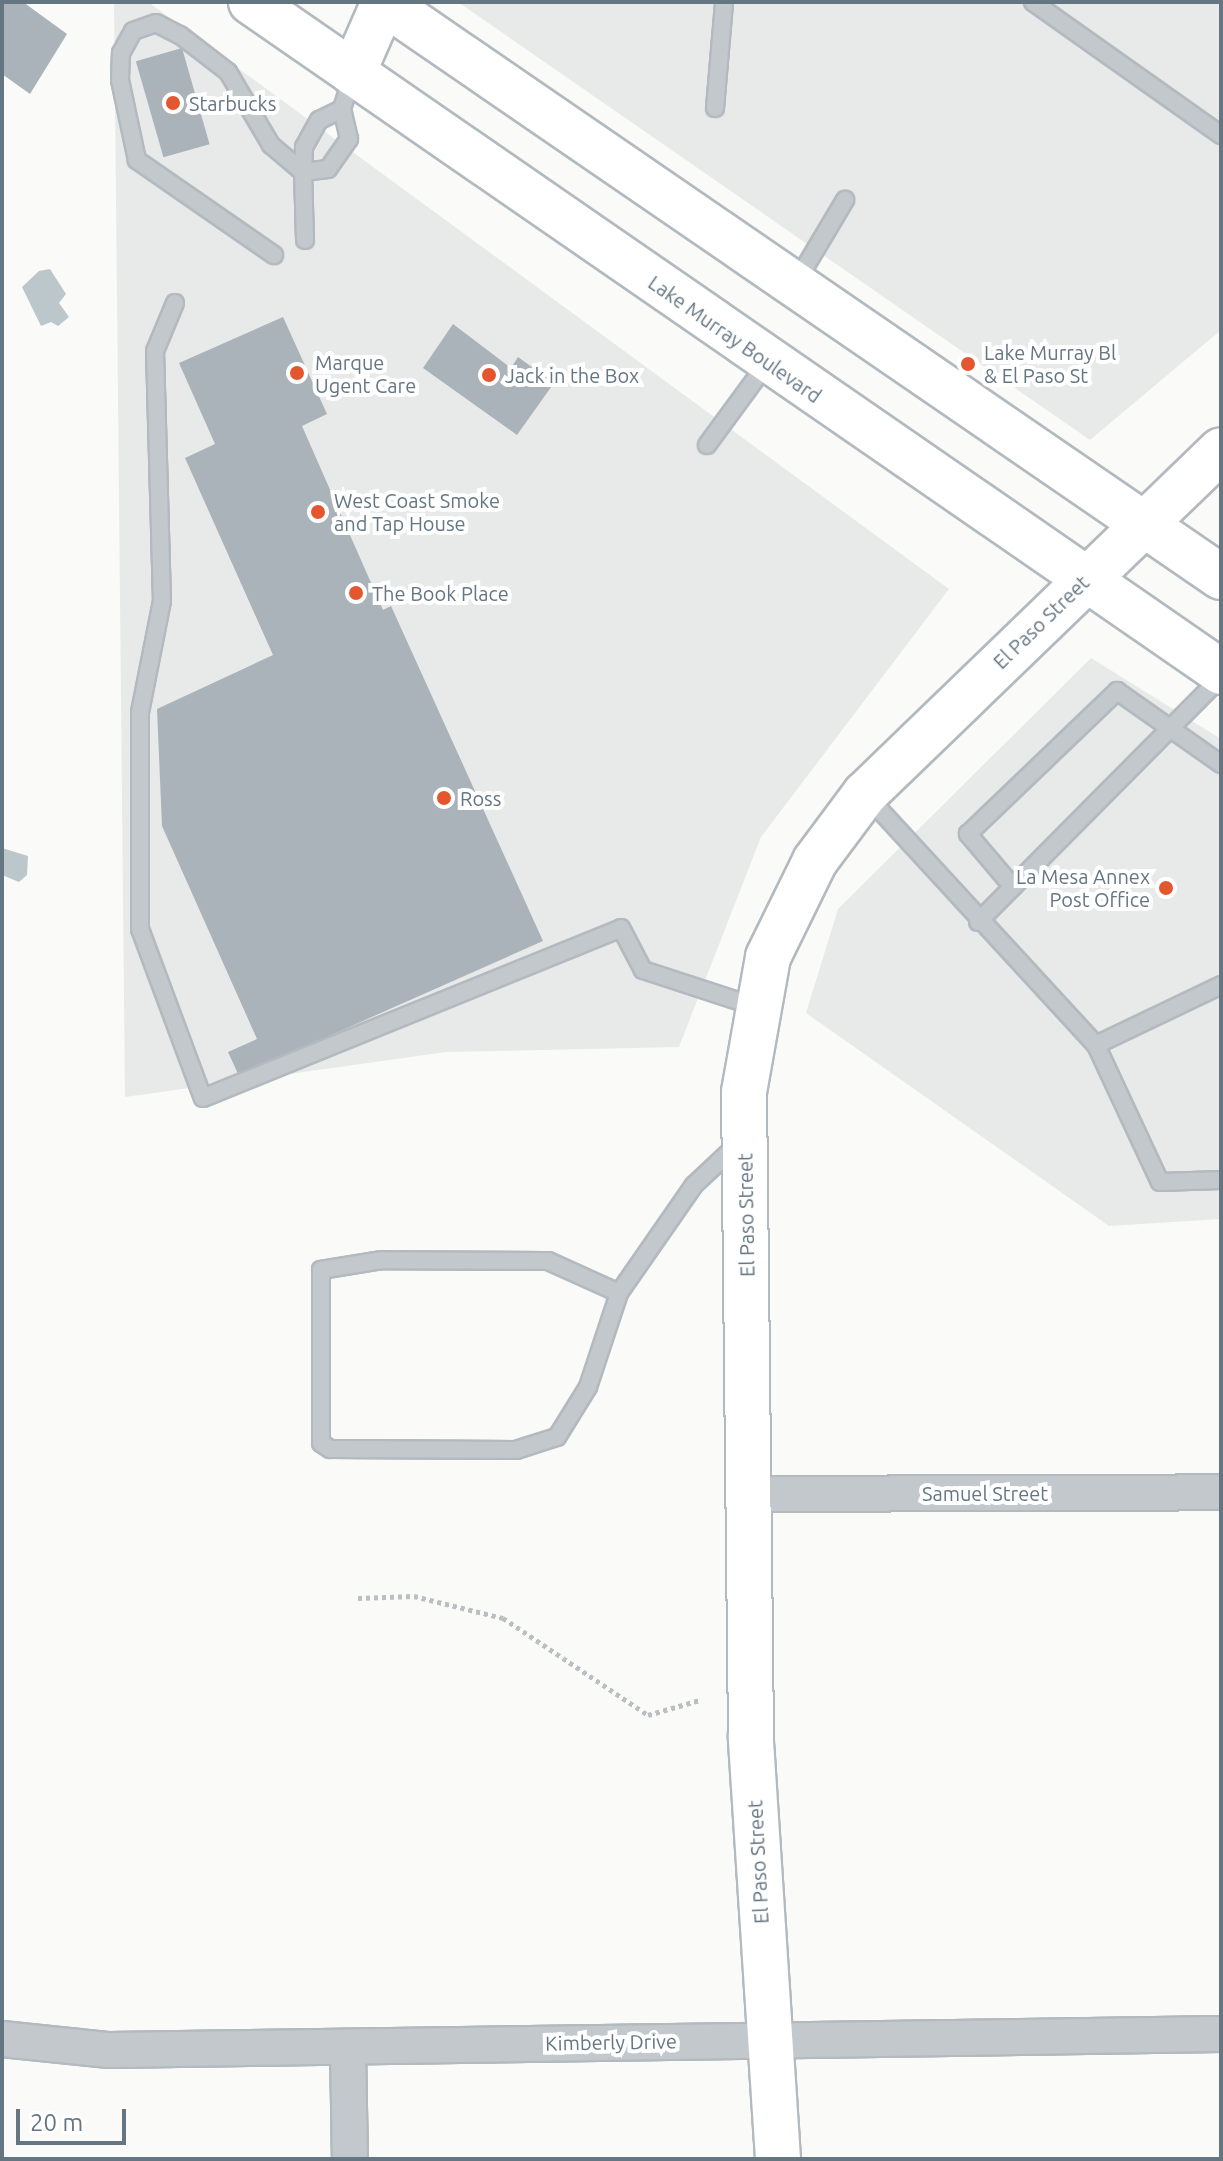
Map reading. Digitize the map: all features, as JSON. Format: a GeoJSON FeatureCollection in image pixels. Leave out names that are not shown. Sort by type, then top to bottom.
{"type":"FeatureCollection","features":[{"type":"Feature","properties":{"kind":"main road","name":"Lake Murray Boulevard"},"geometry":{"type":"LineString","coordinates":[[251,2],[348,91],[769,360],[1221,674]]}},
{"type":"Feature","properties":{"kind":"main road"},"geometry":{"type":"LineString","coordinates":[[348,91],[384,2],[793,286],[1221,577]]}},
{"type":"Feature","properties":{"kind":"main road","name":"El Paso Street"},"geometry":{"type":"LineString","coordinates":[[778,2159],[751,1737],[744,1092],[768,957],[808,875],[865,794],[1221,450]]}},
{"type":"Feature","properties":{"kind":"street","name":"Samuel Street"},"geometry":{"type":"LineString","coordinates":[[749,1494],[1221,1492]]}},
{"type":"Feature","properties":{"kind":"street","name":"Kimberly Drive"},"geometry":{"type":"LineString","coordinates":[[2,2039],[109,2050],[1221,2034]]}},
{"type":"Feature","properties":{"kind":"street"},"geometry":{"type":"LineString","coordinates":[[348,2048],[350,2159]]}},
{"type":"Feature","properties":{"kind":"lane"},"geometry":{"type":"LineString","coordinates":[[715,108],[724,2]]}},
{"type":"Feature","properties":{"kind":"lane"},"geometry":{"type":"LineString","coordinates":[[1033,2],[1221,135]]}},
{"type":"Feature","properties":{"kind":"lane"},"geometry":{"type":"LineString","coordinates":[[274,255],[137,160],[120,80],[121,53],[133,31],[156,23],[180,35],[228,72],[271,145],[303,172],[328,169],[349,139],[348,91]]}},
{"type":"Feature","properties":{"kind":"lane"},"geometry":{"type":"LineString","coordinates":[[305,240],[304,147],[319,120],[348,91]]}},
{"type":"Feature","properties":{"kind":"lane"},"geometry":{"type":"LineString","coordinates":[[793,286],[845,200]]}},
{"type":"Feature","properties":{"kind":"lane"},"geometry":{"type":"LineString","coordinates":[[175,303],[155,351],[162,601],[140,712],[140,929],[203,1098],[621,928],[643,970],[759,1008]]}},
{"type":"Feature","properties":{"kind":"lane"},"geometry":{"type":"LineString","coordinates":[[707,445],[769,360]]}},
{"type":"Feature","properties":{"kind":"lane"},"geometry":{"type":"LineString","coordinates":[[978,922],[1221,674]]}},
{"type":"Feature","properties":{"kind":"lane"},"geometry":{"type":"LineString","coordinates":[[1013,887],[968,834],[1117,691],[1221,764]]}},
{"type":"Feature","properties":{"kind":"lane"},"geometry":{"type":"LineString","coordinates":[[865,794],[978,922],[1096,1045],[1160,1182],[1221,1180]]}},
{"type":"Feature","properties":{"kind":"lane"},"geometry":{"type":"LineString","coordinates":[[1096,1045],[1221,985]]}},
{"type":"Feature","properties":{"kind":"lane"},"geometry":{"type":"LineString","coordinates":[[619,1293],[548,1261],[382,1260],[321,1270],[321,1443],[330,1449],[516,1450],[557,1437],[588,1387],[619,1293],[694,1185],[745,1138]]}},
{"type":"Feature","properties":{"kind":"path"},"geometry":{"type":"LineString","coordinates":[[358,1598],[414,1596],[503,1618],[648,1715],[700,1700]]}},
{"type":"Feature","properties":{"kind":"shaded area"},"geometry":{"type":"Polygon","coordinates":[[[114,2],[148,2],[949,589],[761,837],[679,1047],[446,1052],[125,1097],[114,2]]]}},
{"type":"Feature","properties":{"kind":"shaded area"},"geometry":{"type":"Polygon","coordinates":[[[458,2],[1221,2],[1221,330],[1090,440],[458,2]]]}},
{"type":"Feature","properties":{"kind":"shaded area"},"geometry":{"type":"Polygon","coordinates":[[[50,269],[66,294],[59,303],[69,317],[58,326],[51,322],[41,326],[22,287],[39,271],[50,269]]]}},
{"type":"Feature","properties":{"kind":"shaded area"},"geometry":{"type":"Polygon","coordinates":[[[1091,658],[1221,739],[1221,1219],[1109,1226],[806,1013],[838,909],[1091,658]]]}},
{"type":"Feature","properties":{"kind":"shaded area"},"geometry":{"type":"Polygon","coordinates":[[[2,848],[28,856],[27,875],[19,882],[2,875],[2,848]]]}},
{"type":"Feature","properties":{"kind":"building"},"geometry":{"type":"Polygon","coordinates":[[[2,2],[23,2],[67,34],[30,94],[2,74],[2,2]]]}},
{"type":"Feature","properties":{"kind":"building","name":"Starbucks"},"geometry":{"type":"Polygon","coordinates":[[[182,48],[210,144],[163,157],[136,61],[182,48]]]}},
{"type":"Feature","properties":{"kind":"building"},"geometry":{"type":"Polygon","coordinates":[[[283,317],[327,414],[302,426],[383,610],[391,606],[543,941],[239,1076],[228,1052],[257,1039],[162,826],[157,709],[273,655],[185,458],[215,444],[179,363],[283,317]]]}},
{"type":"Feature","properties":{"kind":"building","name":"Jack in the Box"},"geometry":{"type":"Polygon","coordinates":[[[453,324],[511,368],[518,357],[554,383],[517,435],[423,368],[453,324]]]}},
{"type":"Feature","properties":{"kind":"place","name":"Starbucks"},"geometry":{"type":"Point","coordinates":[173,103]}},
{"type":"Feature","properties":{"kind":"place","name":"Lake Murray Bl & El Paso St"},"geometry":{"type":"Point","coordinates":[968,364]}},
{"type":"Feature","properties":{"kind":"place","name":"Marque Ugent Care"},"geometry":{"type":"Point","coordinates":[297,373]}},
{"type":"Feature","properties":{"kind":"place","name":"Jack in the Box"},"geometry":{"type":"Point","coordinates":[489,375]}},
{"type":"Feature","properties":{"kind":"place","name":"West Coast Smoke and Tap House"},"geometry":{"type":"Point","coordinates":[318,512]}},
{"type":"Feature","properties":{"kind":"place","name":"The Book Place"},"geometry":{"type":"Point","coordinates":[356,593]}},
{"type":"Feature","properties":{"kind":"place","name":"Ross"},"geometry":{"type":"Point","coordinates":[444,798]}},
{"type":"Feature","properties":{"kind":"place","name":"La Mesa Annex Post Office"},"geometry":{"type":"Point","coordinates":[1166,888]}}]}
